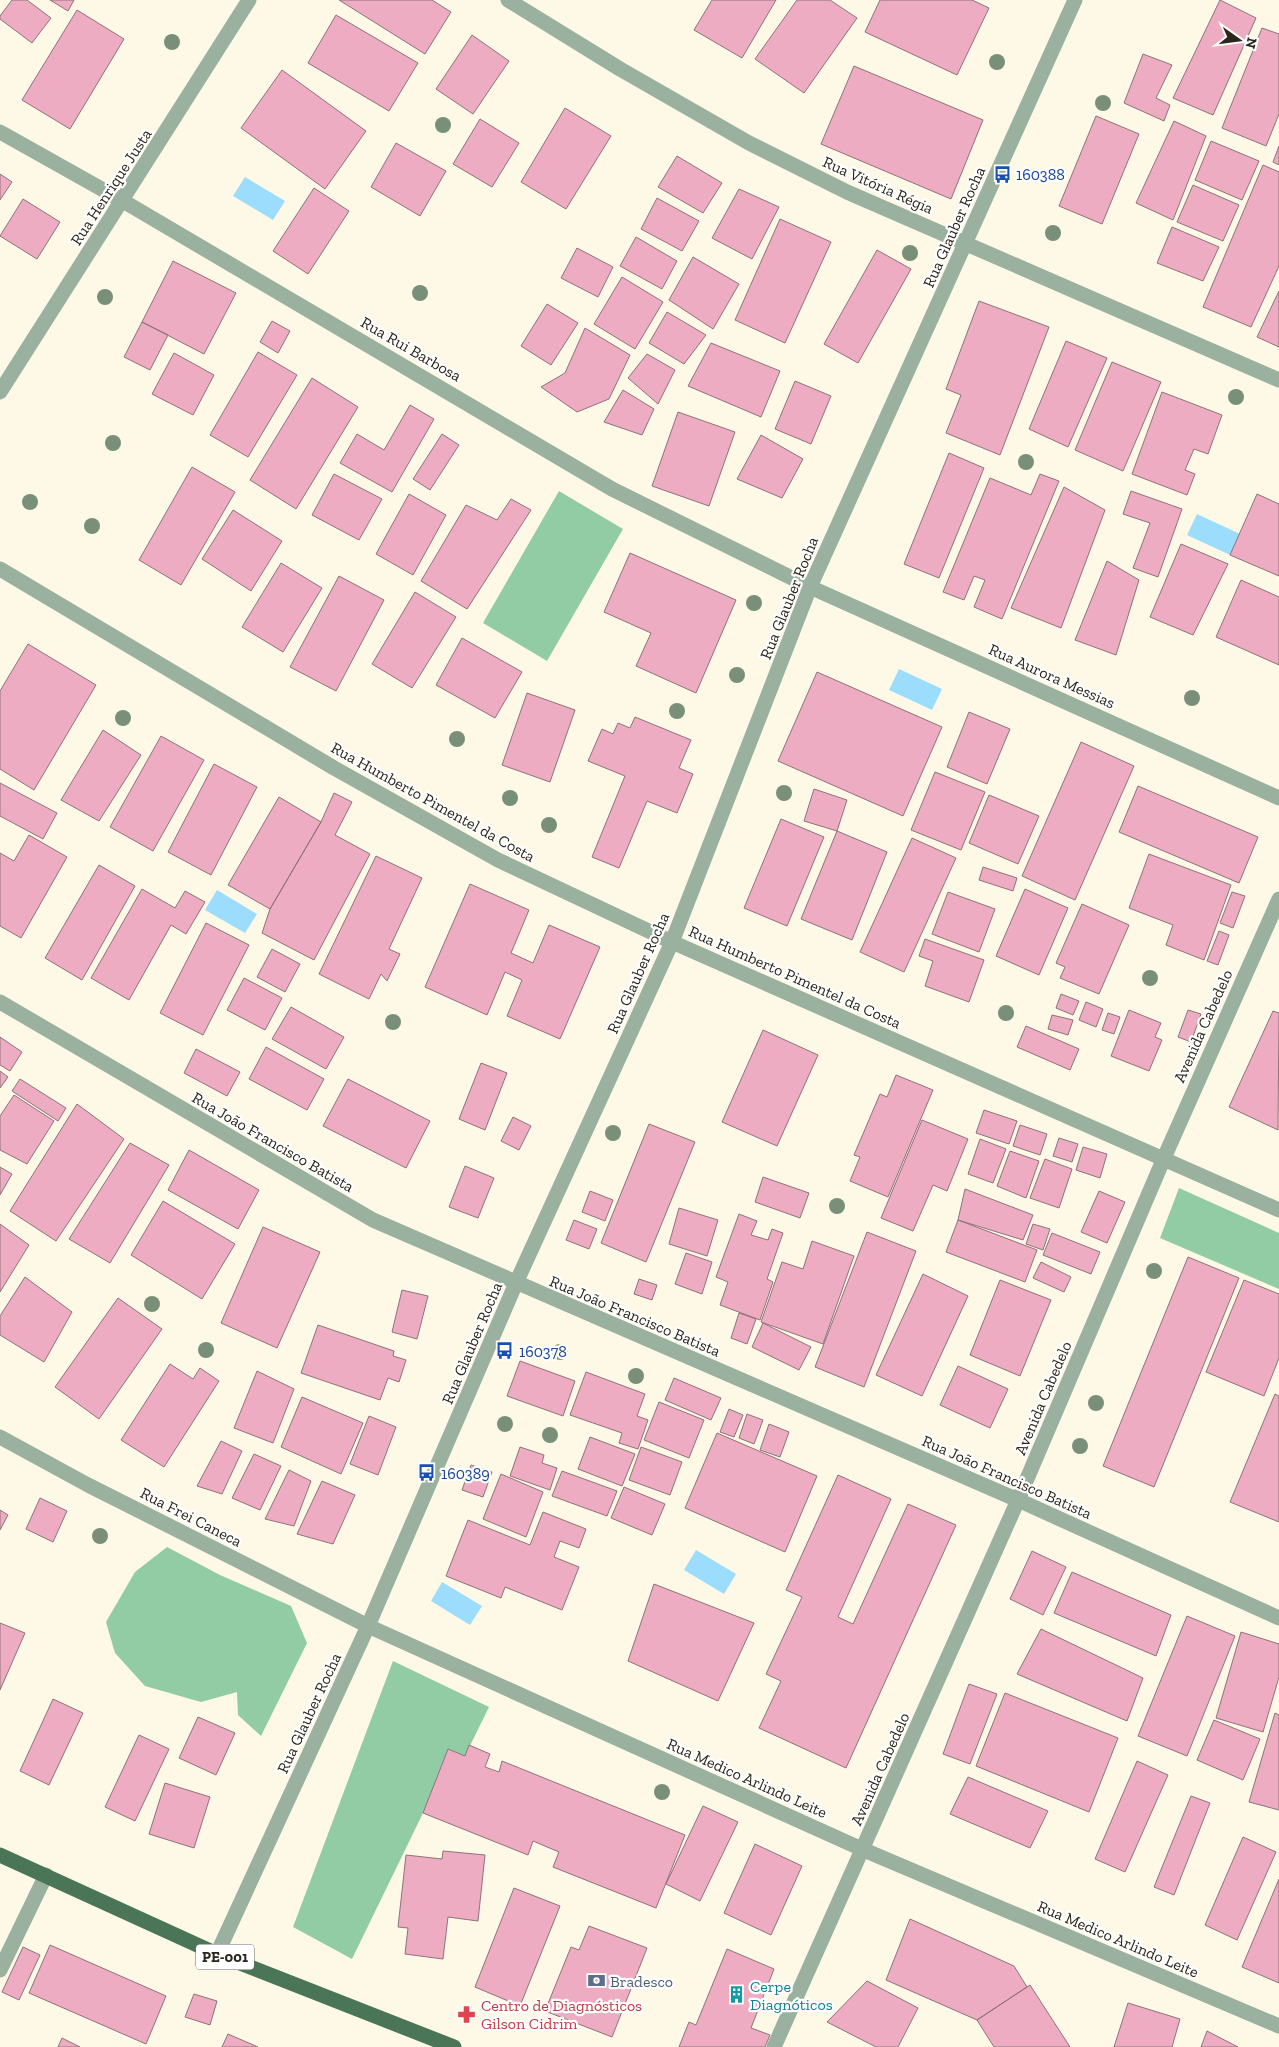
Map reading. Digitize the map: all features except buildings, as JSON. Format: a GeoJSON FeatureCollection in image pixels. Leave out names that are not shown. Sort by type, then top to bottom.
{"type":"FeatureCollection","features":[{"type":"Feature","properties":{"kind":"main road","name":"PE-001"},"geometry":{"type":"LineString","coordinates":[[0,1855],[217,1954],[454,2047]]}},
{"type":"Feature","properties":{"kind":"street","name":"Rua Henrique Justa"},"geometry":{"type":"LineString","coordinates":[[0,392],[249,0]]}},
{"type":"Feature","properties":{"kind":"street","name":"Rua Vitória Régia"},"geometry":{"type":"LineString","coordinates":[[508,0],[620,69],[749,143],[847,192],[1279,380]]}},
{"type":"Feature","properties":{"kind":"street","name":"Rua Glauber Rocha"},"geometry":{"type":"LineString","coordinates":[[217,1954],[368,1626],[516,1283],[672,942],[810,587],[1075,0]]}},
{"type":"Feature","properties":{"kind":"street","name":"Rua Rui Barbosa"},"geometry":{"type":"LineString","coordinates":[[0,132],[123,201],[612,489],[810,587]]}},
{"type":"Feature","properties":{"kind":"street","name":"Rua Humberto Pimentel da Costa"},"geometry":{"type":"LineString","coordinates":[[0,569],[325,763],[489,855],[672,942],[1279,1210]]}},
{"type":"Feature","properties":{"kind":"street","name":"Rua Aurora Messias"},"geometry":{"type":"LineString","coordinates":[[810,587],[1279,798]]}},
{"type":"Feature","properties":{"kind":"street","name":"Avenida Cabedelo"},"geometry":{"type":"LineString","coordinates":[[774,2047],[864,1850],[1018,1500],[1164,1158],[1279,899]]}},
{"type":"Feature","properties":{"kind":"street","name":"Rua João Francisco Batista"},"geometry":{"type":"LineString","coordinates":[[0,1002],[373,1220],[1018,1500],[1279,1618]]}},
{"type":"Feature","properties":{"kind":"street","name":"Rua Frei Caneca"},"geometry":{"type":"LineString","coordinates":[[0,1437],[88,1485],[368,1626]]}},
{"type":"Feature","properties":{"kind":"street","name":"Rua Medico Arlindo Leite"},"geometry":{"type":"LineString","coordinates":[[368,1626],[864,1850],[1279,2026]]}},
{"type":"Feature","properties":{"kind":"street"},"geometry":{"type":"LineString","coordinates":[[0,1970],[46,1875]]}},
{"type":"Feature","properties":{"kind":"green space"},"geometry":{"type":"Polygon","coordinates":[[[559,491],[623,529],[547,661],[483,623],[559,491]]]}},
{"type":"Feature","properties":{"kind":"green space"},"geometry":{"type":"Polygon","coordinates":[[[1179,1188],[1279,1233],[1279,1289],[1160,1238],[1179,1188]]]}},
{"type":"Feature","properties":{"kind":"green space"},"geometry":{"type":"Polygon","coordinates":[[[167,1547],[220,1575],[291,1606],[307,1643],[261,1736],[238,1715],[237,1692],[201,1702],[145,1686],[115,1653],[106,1622],[135,1572],[167,1547]]]}},
{"type":"Feature","properties":{"kind":"green space"},"geometry":{"type":"Polygon","coordinates":[[[393,1661],[489,1707],[465,1756],[448,1749],[423,1813],[352,1959],[293,1927],[393,1661]]]}},
{"type":"Feature","properties":{"kind":"water"},"geometry":{"type":"Polygon","coordinates":[[[245,177],[285,201],[273,220],[233,196],[245,177]]]}},
{"type":"Feature","properties":{"kind":"water"},"geometry":{"type":"Polygon","coordinates":[[[1197,514],[1240,534],[1230,555],[1187,535],[1197,514]]]}},
{"type":"Feature","properties":{"kind":"water"},"geometry":{"type":"Polygon","coordinates":[[[899,669],[942,689],[932,710],[889,690],[899,669]]]}},
{"type":"Feature","properties":{"kind":"water"},"geometry":{"type":"Polygon","coordinates":[[[217,890],[257,914],[245,933],[205,910],[217,890]]]}},
{"type":"Feature","properties":{"kind":"water"},"geometry":{"type":"Polygon","coordinates":[[[696,1550],[736,1574],[724,1594],[684,1570],[696,1550]]]}},
{"type":"Feature","properties":{"kind":"water"},"geometry":{"type":"Polygon","coordinates":[[[442,1582],[482,1606],[470,1625],[431,1601],[442,1582]]]}},
{"type":"Feature","properties":{"kind":"place","name":"160388"},"geometry":{"type":"Point","coordinates":[1002,174]}},
{"type":"Feature","properties":{"kind":"place","name":"160378"},"geometry":{"type":"Point","coordinates":[505,1351]}},
{"type":"Feature","properties":{"kind":"place","name":"160389"},"geometry":{"type":"Point","coordinates":[427,1473]}},
{"type":"Feature","properties":{"kind":"place","name":"Bradesco"},"geometry":{"type":"Point","coordinates":[596,1981]}},
{"type":"Feature","properties":{"kind":"place","name":"Cerpe Diagnóticos"},"geometry":{"type":"Point","coordinates":[736,1995]}},
{"type":"Feature","properties":{"kind":"place","name":"Centro de Diagnósticos Gilson Cidrim"},"geometry":{"type":"Point","coordinates":[467,2014]}}]}
